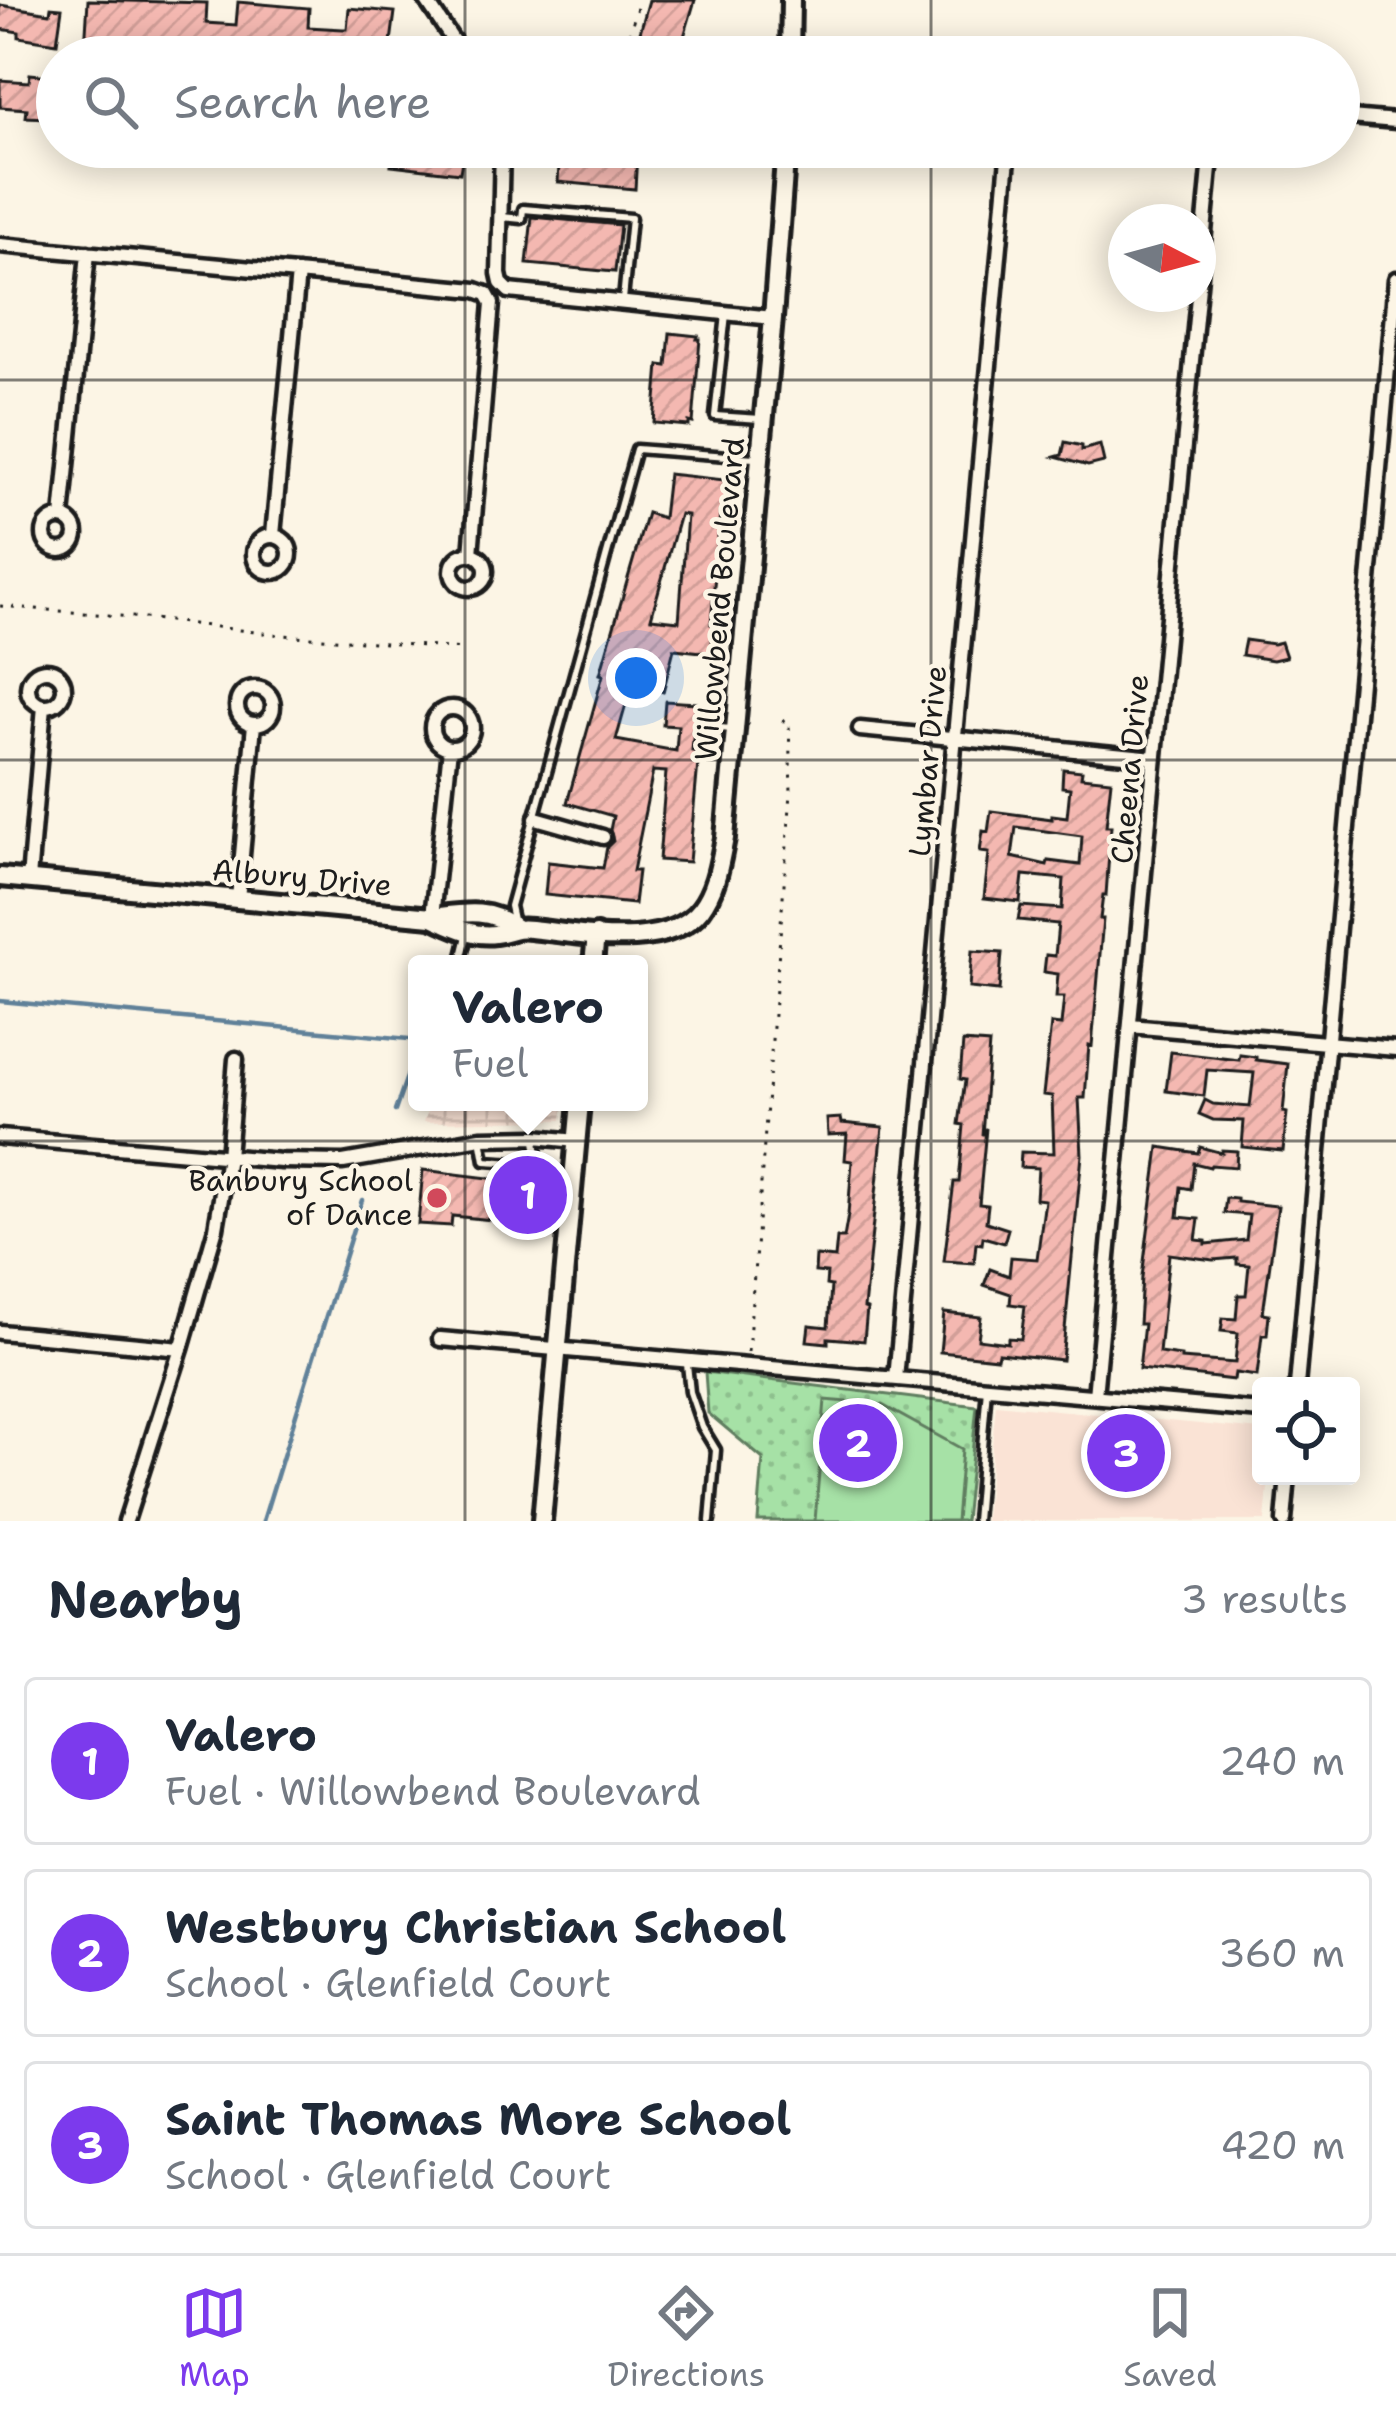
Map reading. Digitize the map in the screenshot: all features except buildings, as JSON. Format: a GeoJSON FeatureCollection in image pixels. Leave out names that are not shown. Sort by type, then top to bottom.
{"type":"FeatureCollection","features":[{"type":"Feature","properties":{"kind":"street"},"geometry":{"type":"LineString","coordinates":[[426,0],[450,36]]}},
{"type":"Feature","properties":{"kind":"street"},"geometry":{"type":"LineString","coordinates":[[790,0],[790,36]]}},
{"type":"Feature","properties":{"kind":"street"},"geometry":{"type":"LineString","coordinates":[[1360,118],[1396,121]]}},
{"type":"Feature","properties":{"kind":"street"},"geometry":{"type":"LineString","coordinates":[[502,168],[499,274],[509,291],[773,318]]}},
{"type":"Feature","properties":{"kind":"street","name":"Willowbend Boulevard"},"geometry":{"type":"LineString","coordinates":[[596,935],[650,937],[678,928],[700,910],[716,882],[736,730],[784,168]]}},
{"type":"Feature","properties":{"kind":"street","name":"Lymbar Drive"},"geometry":{"type":"LineString","coordinates":[[896,1378],[1008,168]]}},
{"type":"Feature","properties":{"kind":"street","name":"Cheena Drive"},"geometry":{"type":"LineString","coordinates":[[1095,1396],[1210,168]]}},
{"type":"Feature","properties":{"kind":"street"},"geometry":{"type":"LineString","coordinates":[[0,244],[487,294],[492,303],[471,554]]}},
{"type":"Feature","properties":{"kind":"street"},"geometry":{"type":"LineString","coordinates":[[62,517],[88,253]]}},
{"type":"Feature","properties":{"kind":"street"},"geometry":{"type":"LineString","coordinates":[[273,536],[298,273]]}},
{"type":"Feature","properties":{"kind":"street"},"geometry":{"type":"LineString","coordinates":[[1298,1377],[1396,279]]}},
{"type":"Feature","properties":{"kind":"street"},"geometry":{"type":"LineString","coordinates":[[29,879],[44,706]]}},
{"type":"Feature","properties":{"kind":"street"},"geometry":{"type":"LineString","coordinates":[[238,899],[254,724]]}},
{"type":"Feature","properties":{"kind":"street"},"geometry":{"type":"LineString","coordinates":[[860,729],[1155,758]]}},
{"type":"Feature","properties":{"kind":"street"},"geometry":{"type":"LineString","coordinates":[[450,748],[433,916],[499,916],[514,927]]}},
{"type":"Feature","properties":{"kind":"street"},"geometry":{"type":"LineString","coordinates":[[536,818],[603,837]]}},
{"type":"Feature","properties":{"kind":"street","name":"Albury Drive"},"geometry":{"type":"LineString","coordinates":[[0,877],[433,916],[468,933]]}},
{"type":"Feature","properties":{"kind":"street"},"geometry":{"type":"LineString","coordinates":[[468,933],[497,934],[514,927],[596,935],[594,955]]}},
{"type":"Feature","properties":{"kind":"street"},"geometry":{"type":"LineString","coordinates":[[1130,1027],[1396,1049]]}},
{"type":"Feature","properties":{"kind":"street"},"geometry":{"type":"LineString","coordinates":[[127,1521],[216,1228],[236,1059]]}},
{"type":"Feature","properties":{"kind":"street"},"geometry":{"type":"LineString","coordinates":[[542,1521],[579,1111]]}},
{"type":"Feature","properties":{"kind":"street"},"geometry":{"type":"LineString","coordinates":[[0,1137],[343,1162],[481,1138],[577,1141]]}},
{"type":"Feature","properties":{"kind":"street"},"geometry":{"type":"LineString","coordinates":[[0,1332],[181,1349]]}},
{"type":"Feature","properties":{"kind":"street"},"geometry":{"type":"LineString","coordinates":[[440,1339],[1252,1410]]}},
{"type":"Feature","properties":{"kind":"street"},"geometry":{"type":"LineString","coordinates":[[1284,1521],[1287,1485]]}},
{"type":"Feature","properties":{"kind":"lane"},"geometry":{"type":"LineString","coordinates":[[501,217],[522,219],[524,209],[631,218],[622,304]]}},
{"type":"Feature","properties":{"kind":"lane"},"geometry":{"type":"LineString","coordinates":[[726,314],[715,416],[764,419]]}},
{"type":"Feature","properties":{"kind":"lane"},"geometry":{"type":"LineString","coordinates":[[514,927],[509,906],[636,449],[761,459]]}},
{"type":"Feature","properties":{"kind":"lane"},"geometry":{"type":"LineString","coordinates":[[706,727],[736,730]]}},
{"type":"Feature","properties":{"kind":"lane"},"geometry":{"type":"LineString","coordinates":[[462,955],[468,933]]}},
{"type":"Feature","properties":{"kind":"lane"},"geometry":{"type":"LineString","coordinates":[[535,1137],[544,1179],[541,1218]]}},
{"type":"Feature","properties":{"kind":"lane"},"geometry":{"type":"LineString","coordinates":[[481,1138],[485,1161],[539,1166],[573,1177]]}},
{"type":"Feature","properties":{"kind":"lane"},"geometry":{"type":"LineString","coordinates":[[516,1163],[512,1215],[569,1220]]}},
{"type":"Feature","properties":{"kind":"lane"},"geometry":{"type":"LineString","coordinates":[[686,1360],[690,1392],[716,1450],[710,1521]]}},
{"type":"Feature","properties":{"kind":"lane"},"geometry":{"type":"LineString","coordinates":[[976,1521],[987,1386]]}},
{"type":"Feature","properties":{"kind":"path"},"geometry":{"type":"LineString","coordinates":[[629,36],[639,0]]}},
{"type":"Feature","properties":{"kind":"path"},"geometry":{"type":"LineString","coordinates":[[0,606],[462,649]]}},
{"type":"Feature","properties":{"kind":"path"},"geometry":{"type":"LineString","coordinates":[[746,1366],[790,793],[789,722],[780,720]]}},
{"type":"Feature","properties":{"kind":"shaded area"},"geometry":{"type":"Polygon","coordinates":[[[428,1111],[563,1111],[562,1120],[424,1122],[428,1111]]]}},
{"type":"Feature","properties":{"kind":"shaded area"},"geometry":{"type":"Polygon","coordinates":[[[996,1404],[1252,1429],[1252,1485],[1268,1485],[1265,1521],[985,1521],[996,1404]]]}},
{"type":"Feature","properties":{"kind":"green space"},"geometry":{"type":"Polygon","coordinates":[[[705,1372],[977,1406],[965,1521],[758,1521],[763,1459],[708,1413],[705,1372]]]}},
{"type":"Feature","properties":{"kind":"green space"},"geometry":{"type":"Polygon","coordinates":[[[825,1400],[882,1405],[962,1449],[956,1521],[815,1521],[825,1400]]]}},
{"type":"Feature","properties":{"kind":"waterway"},"geometry":{"type":"LineString","coordinates":[[0,1001],[408,1039]]}},
{"type":"Feature","properties":{"kind":"waterway"},"geometry":{"type":"LineString","coordinates":[[395,1111],[408,1074]]}},
{"type":"Feature","properties":{"kind":"waterway"},"geometry":{"type":"LineString","coordinates":[[263,1521],[362,1200]]}},
{"type":"Feature","properties":{"kind":"place","name":"Valero"},"geometry":{"type":"Point","coordinates":[528,1195]}},
{"type":"Feature","properties":{"kind":"place","name":"Banbury School of Dance"},"geometry":{"type":"Point","coordinates":[437,1198]}},
{"type":"Feature","properties":{"kind":"place","name":"Westbury Christian School"},"geometry":{"type":"Point","coordinates":[858,1443]}},
{"type":"Feature","properties":{"kind":"place","name":"Saint Thomas More School"},"geometry":{"type":"Point","coordinates":[1126,1453]}}]}
